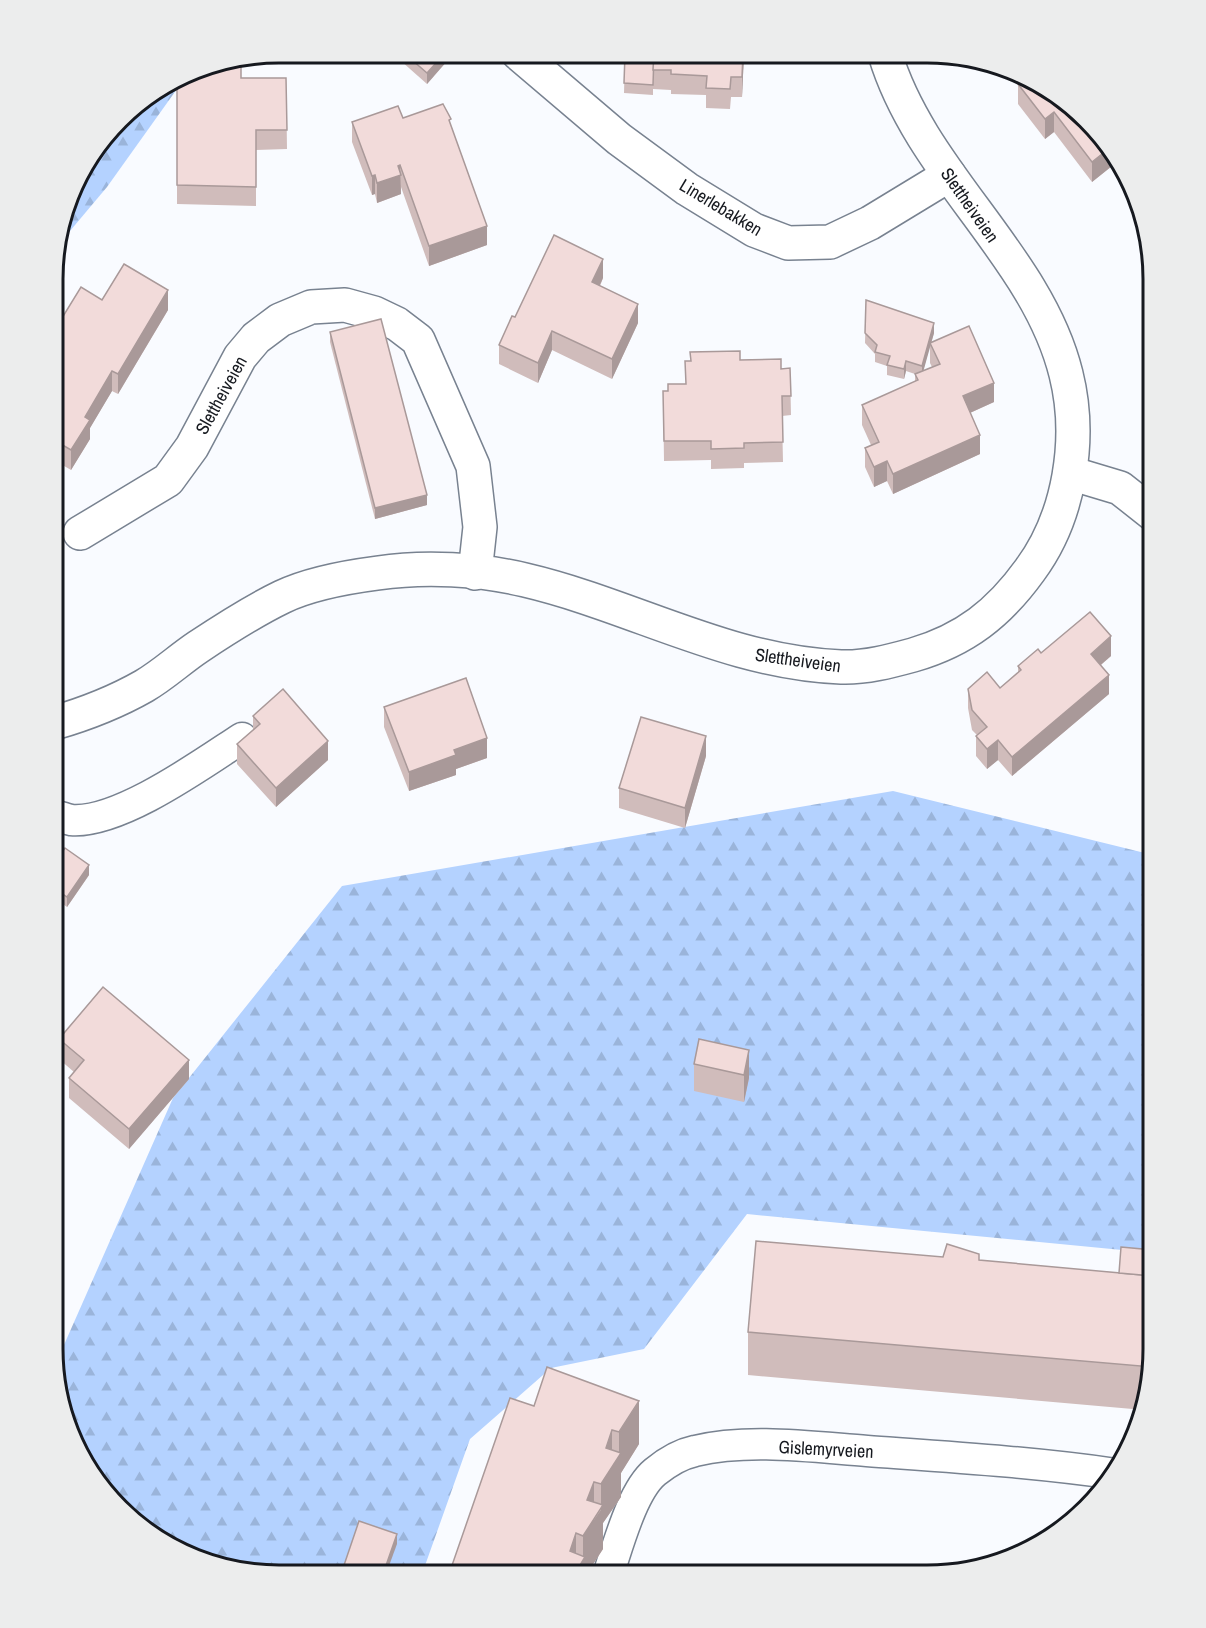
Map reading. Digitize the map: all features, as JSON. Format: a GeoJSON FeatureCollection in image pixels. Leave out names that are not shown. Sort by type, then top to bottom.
{"type":"FeatureCollection","features":[{"type":"Feature","properties":{"kind":"street","name":"Linerlebakken"},"geometry":{"type":"LineString","coordinates":[[530,63],[619,139],[687,189],[754,230],[788,243],[830,242],[879,218],[949,175]]}},
{"type":"Feature","properties":{"kind":"street","name":"Slettheiveien"},"geometry":{"type":"LineString","coordinates":[[63,720],[109,704],[148,684],[198,647],[286,595],[331,581],[380,572],[428,570],[475,573],[524,580],[730,650],[793,662],[844,668],[888,662],[931,650],[975,628],[1014,593],[1040,557],[1057,519],[1070,473],[1073,416],[1066,375],[1053,332],[1028,289],[914,125],[894,83],[888,63]]}},
{"type":"Feature","properties":{"kind":"street","name":"Slettheiveien"},"geometry":{"type":"LineString","coordinates":[[80,533],[168,480],[192,447],[240,357],[256,338],[279,320],[310,307],[345,305],[397,324],[418,340],[473,466],[480,527],[475,573]]}},
{"type":"Feature","properties":{"kind":"street"},"geometry":{"type":"LineString","coordinates":[[1070,473],[1120,488],[1143,506]]}},
{"type":"Feature","properties":{"kind":"lane"},"geometry":{"type":"LineString","coordinates":[[63,818],[71,820],[100,817],[148,795],[242,738]]}},
{"type":"Feature","properties":{"kind":"lane","name":"Gislemyrveien"},"geometry":{"type":"LineString","coordinates":[[612,1565],[640,1491],[654,1473],[679,1457],[695,1451],[751,1445],[803,1447],[991,1460],[1104,1473]]}},
{"type":"Feature","properties":{"kind":"green space"},"geometry":{"type":"Polygon","coordinates":[[[178,88],[107,187],[68,234],[79,196],[99,159],[126,126],[159,99],[178,88]]]}},
{"type":"Feature","properties":{"kind":"green space"},"geometry":{"type":"Polygon","coordinates":[[[893,791],[1143,853],[1143,1252],[747,1214],[644,1349],[551,1368],[470,1439],[425,1565],[265,1565],[223,1558],[196,1549],[159,1529],[126,1502],[99,1469],[79,1432],[70,1405],[63,1363],[63,1347],[173,1098],[342,886],[893,791]]]}},
{"type":"Feature","properties":{"kind":"building"},"geometry":{"type":"Polygon","coordinates":[[[416,63],[436,63],[427,73],[416,63]]]}},
{"type":"Feature","properties":{"kind":"building"},"geometry":{"type":"Polygon","coordinates":[[[625,63],[654,63],[653,85],[624,83],[625,63]]]}},
{"type":"Feature","properties":{"kind":"building"},"geometry":{"type":"Polygon","coordinates":[[[653,63],[743,63],[742,77],[731,77],[730,89],[706,88],[707,76],[671,74],[671,70],[653,70],[653,63]]]}},
{"type":"Feature","properties":{"kind":"building"},"geometry":{"type":"Polygon","coordinates":[[[241,66],[241,78],[286,78],[287,130],[256,130],[256,187],[177,185],[177,88],[210,74],[241,66]]]}},
{"type":"Feature","properties":{"kind":"building"},"geometry":{"type":"Polygon","coordinates":[[[1018,84],[1047,99],[1080,126],[1103,154],[1092,162],[1054,112],[1045,119],[1018,84]]]}},
{"type":"Feature","properties":{"kind":"building"},"geometry":{"type":"Polygon","coordinates":[[[443,104],[451,119],[449,120],[487,226],[429,246],[400,165],[398,166],[401,175],[377,183],[375,175],[372,176],[352,122],[398,106],[403,118],[443,104]]]}},
{"type":"Feature","properties":{"kind":"building"},"geometry":{"type":"Polygon","coordinates":[[[554,235],[603,259],[592,282],[638,304],[612,359],[552,331],[538,363],[499,345],[554,235]]]}},
{"type":"Feature","properties":{"kind":"building"},"geometry":{"type":"Polygon","coordinates":[[[124,264],[168,290],[118,374],[112,371],[85,417],[90,420],[71,450],[63,445],[63,316],[81,287],[102,300],[124,264]]]}},
{"type":"Feature","properties":{"kind":"building"},"geometry":{"type":"Polygon","coordinates":[[[866,300],[934,323],[922,366],[906,361],[904,369],[887,365],[890,356],[875,352],[877,345],[865,333],[866,300]]]}},
{"type":"Feature","properties":{"kind":"building"},"geometry":{"type":"Polygon","coordinates":[[[381,319],[427,495],[375,508],[330,332],[381,319]]]}},
{"type":"Feature","properties":{"kind":"building"},"geometry":{"type":"Polygon","coordinates":[[[969,326],[994,383],[963,396],[980,435],[893,474],[887,461],[874,467],[865,448],[879,442],[862,405],[918,380],[915,374],[940,364],[930,343],[969,326]]]}},
{"type":"Feature","properties":{"kind":"building"},"geometry":{"type":"Polygon","coordinates":[[[740,351],[740,360],[781,359],[781,369],[790,368],[791,396],[782,396],[783,442],[744,443],[744,448],[711,449],[711,441],[664,441],[663,391],[668,391],[668,384],[686,384],[685,361],[691,361],[690,352],[740,351]]]}},
{"type":"Feature","properties":{"kind":"building"},"geometry":{"type":"Polygon","coordinates":[[[1090,612],[1111,636],[1091,654],[1109,675],[1012,757],[998,740],[987,749],[976,736],[987,727],[972,710],[968,689],[987,672],[1000,688],[1021,670],[1018,666],[1038,649],[1041,653],[1090,612]]]}},
{"type":"Feature","properties":{"kind":"building"},"geometry":{"type":"Polygon","coordinates":[[[466,678],[487,738],[454,750],[456,755],[409,772],[384,707],[466,678]]]}},
{"type":"Feature","properties":{"kind":"building"},"geometry":{"type":"Polygon","coordinates":[[[283,689],[328,741],[276,788],[237,744],[260,724],[253,716],[283,689]]]}},
{"type":"Feature","properties":{"kind":"building"},"geometry":{"type":"Polygon","coordinates":[[[641,717],[706,736],[685,808],[619,788],[641,717]]]}},
{"type":"Feature","properties":{"kind":"building"},"geometry":{"type":"Polygon","coordinates":[[[65,848],[89,865],[67,897],[63,894],[63,851],[65,848]]]}},
{"type":"Feature","properties":{"kind":"building"},"geometry":{"type":"Polygon","coordinates":[[[103,987],[189,1060],[129,1129],[69,1078],[84,1060],[63,1042],[63,1034],[103,987]]]}},
{"type":"Feature","properties":{"kind":"building"},"geometry":{"type":"Polygon","coordinates":[[[699,1039],[749,1050],[744,1075],[694,1064],[699,1039]]]}},
{"type":"Feature","properties":{"kind":"building"},"geometry":{"type":"Polygon","coordinates":[[[756,1241],[943,1257],[947,1244],[979,1254],[979,1260],[1143,1275],[1143,1366],[748,1332],[756,1241]]]}},
{"type":"Feature","properties":{"kind":"building"},"geometry":{"type":"Polygon","coordinates":[[[1121,1247],[1143,1249],[1143,1275],[1119,1273],[1121,1247]]]}},
{"type":"Feature","properties":{"kind":"building"},"geometry":{"type":"Polygon","coordinates":[[[547,1367],[639,1401],[619,1432],[612,1430],[606,1448],[621,1453],[601,1484],[594,1482],[587,1500],[603,1505],[583,1536],[576,1533],[570,1551],[585,1557],[580,1565],[452,1565],[510,1398],[534,1406],[547,1367]]]}},
{"type":"Feature","properties":{"kind":"building"},"geometry":{"type":"Polygon","coordinates":[[[359,1521],[397,1534],[386,1565],[344,1565],[359,1521]]]}}]}
